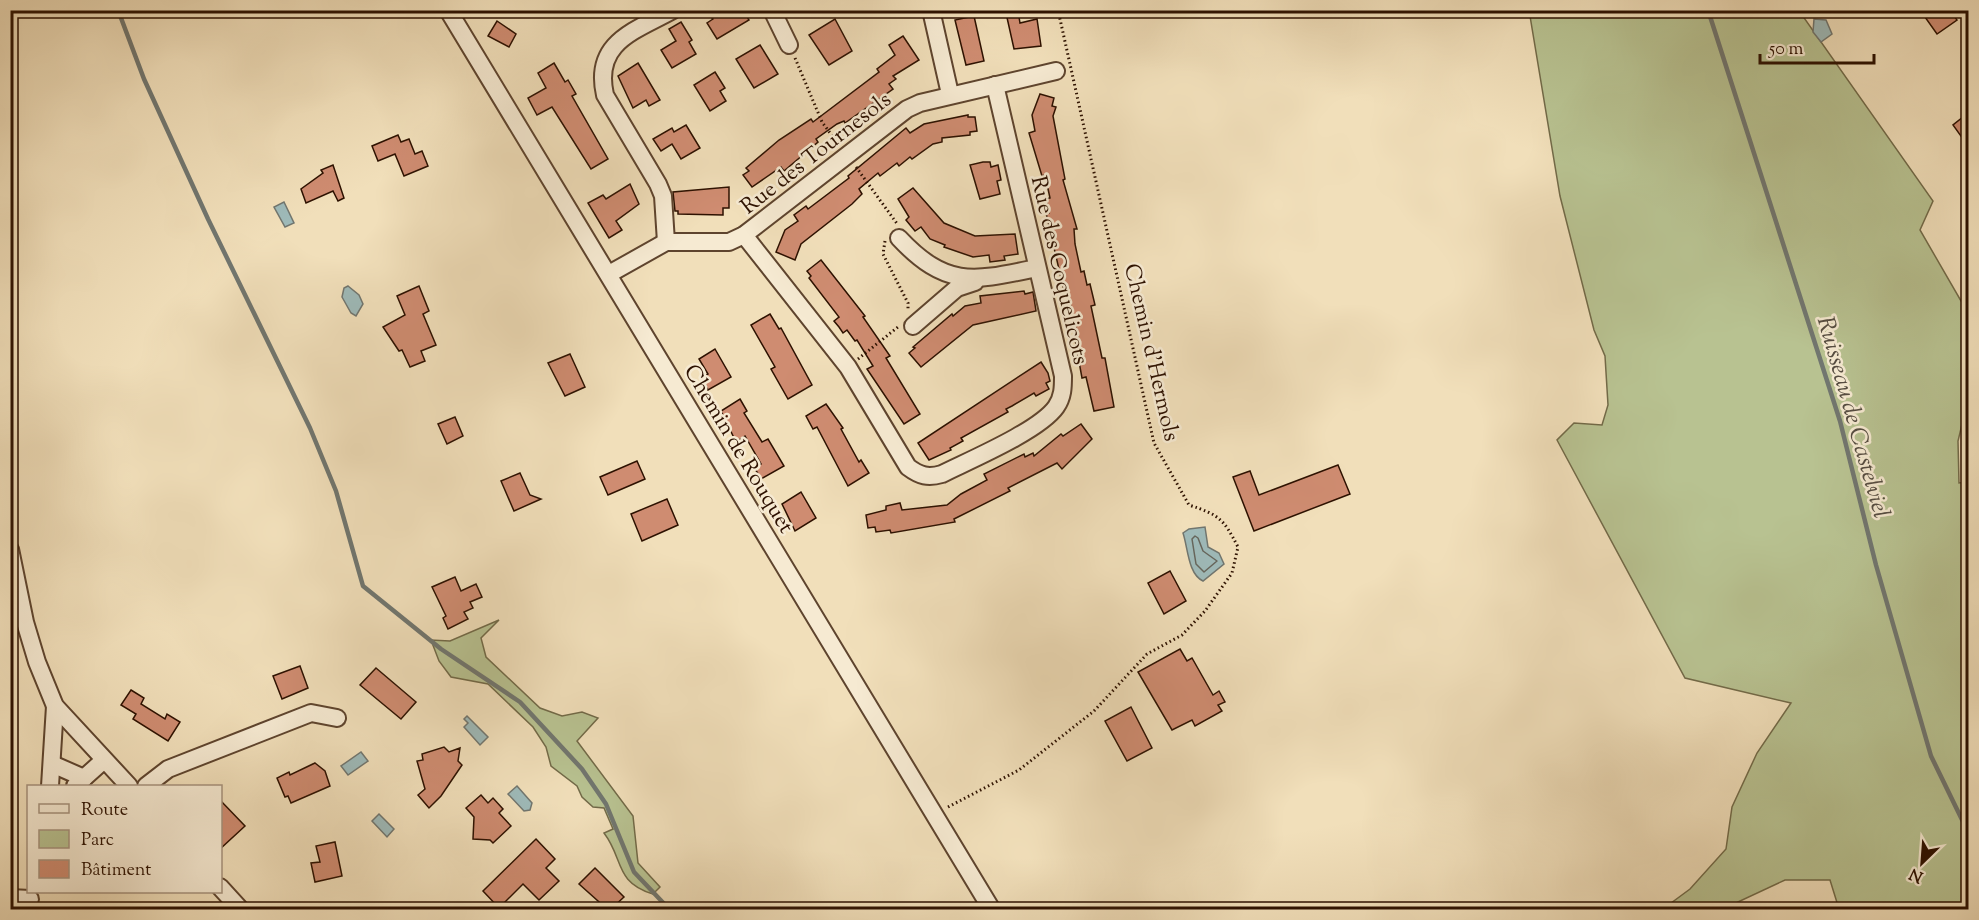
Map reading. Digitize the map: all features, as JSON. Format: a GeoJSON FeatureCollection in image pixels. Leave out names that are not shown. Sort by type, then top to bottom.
{"type":"FeatureCollection","features":[{"type":"Feature","properties":{"kind":"street","name":"Chemin de Rouquet"},"geometry":{"type":"LineString","coordinates":[[448,10],[992,909]]}},
{"type":"Feature","properties":{"kind":"street"},"geometry":{"type":"LineString","coordinates":[[666,242],[663,196],[605,95],[601,80],[603,64],[610,49],[625,36],[673,10]]}},
{"type":"Feature","properties":{"kind":"street"},"geometry":{"type":"LineString","coordinates":[[772,10],[789,45]]}},
{"type":"Feature","properties":{"kind":"street"},"geometry":{"type":"LineString","coordinates":[[931,10],[950,94]]}},
{"type":"Feature","properties":{"kind":"street","name":"Rue des Tournesols"},"geometry":{"type":"LineString","coordinates":[[609,274],[666,242],[729,242],[744,235],[907,109],[950,94],[1064,70]]}},
{"type":"Feature","properties":{"kind":"street","name":"Rue des Coquelicots"},"geometry":{"type":"LineString","coordinates":[[744,235],[848,367],[908,467],[917,473],[929,477],[952,469],[1038,424],[1049,416],[1062,395],[1063,376],[995,85]]}},
{"type":"Feature","properties":{"kind":"street"},"geometry":{"type":"LineString","coordinates":[[899,238],[911,251],[941,271],[967,280],[987,279]]}},
{"type":"Feature","properties":{"kind":"street"},"geometry":{"type":"LineString","coordinates":[[908,324],[957,288],[1037,268]]}},
{"type":"Feature","properties":{"kind":"street"},"geometry":{"type":"LineString","coordinates":[[10,549],[25,622],[37,662],[55,706],[128,785]]}},
{"type":"Feature","properties":{"kind":"street"},"geometry":{"type":"LineString","coordinates":[[50,785],[55,706]]}},
{"type":"Feature","properties":{"kind":"street"},"geometry":{"type":"LineString","coordinates":[[147,785],[168,769],[310,713],[337,718]]}},
{"type":"Feature","properties":{"kind":"street"},"geometry":{"type":"LineString","coordinates":[[52,764],[80,782],[104,760]]}},
{"type":"Feature","properties":{"kind":"street"},"geometry":{"type":"LineString","coordinates":[[222,889],[241,909]]}},
{"type":"Feature","properties":{"kind":"street"},"geometry":{"type":"LineString","coordinates":[[10,898],[30,900]]}},
{"type":"Feature","properties":{"kind":"path","name":"Chemin d'Hermols"},"geometry":{"type":"LineString","coordinates":[[934,813],[1019,770],[1094,711],[1147,654],[1182,635],[1205,611],[1232,573],[1238,546],[1229,529],[1216,514],[1189,505],[1154,443],[1064,70],[1058,10]]}},
{"type":"Feature","properties":{"kind":"path"},"geometry":{"type":"LineString","coordinates":[[848,367],[908,324],[908,303],[883,254],[883,246],[893,232],[899,238]]}},
{"type":"Feature","properties":{"kind":"green space"},"geometry":{"type":"Polygon","coordinates":[[[1529,10],[1801,11],[1933,201],[1920,230],[1968,313],[1968,399],[1958,441],[1959,483],[1968,482],[1968,909],[1839,909],[1830,880],[1785,880],[1723,909],[1663,909],[1690,889],[1726,849],[1732,807],[1757,753],[1791,703],[1685,678],[1557,440],[1574,423],[1602,425],[1608,405],[1605,356],[1594,330],[1560,196],[1529,10]]]}},
{"type":"Feature","properties":{"kind":"green space"},"geometry":{"type":"Polygon","coordinates":[[[499,620],[481,638],[486,657],[540,708],[562,716],[582,712],[598,718],[577,741],[633,816],[638,863],[660,887],[653,894],[632,883],[626,876],[604,833],[613,829],[604,808],[593,807],[582,797],[577,786],[551,766],[546,747],[533,727],[488,684],[451,677],[439,661],[431,640],[450,641],[499,620]]]}},
{"type":"Feature","properties":{"kind":"water"},"geometry":{"type":"Polygon","coordinates":[[[1814,19],[1826,20],[1832,34],[1821,42],[1813,32],[1814,19]]]}},
{"type":"Feature","properties":{"kind":"water"},"geometry":{"type":"Polygon","coordinates":[[[284,202],[294,223],[285,227],[274,207],[284,202]]]}},
{"type":"Feature","properties":{"kind":"water"},"geometry":{"type":"Polygon","coordinates":[[[348,286],[359,295],[363,304],[356,316],[351,313],[342,297],[344,288],[348,286]]]}},
{"type":"Feature","properties":{"kind":"water"},"geometry":{"type":"Polygon","coordinates":[[[1205,527],[1208,547],[1219,553],[1224,564],[1203,581],[1198,578],[1191,567],[1183,533],[1189,529],[1205,527]]]}},
{"type":"Feature","properties":{"kind":"water"},"geometry":{"type":"Polygon","coordinates":[[[467,716],[488,737],[480,745],[464,727],[468,723],[464,719],[467,716]]]}},
{"type":"Feature","properties":{"kind":"water"},"geometry":{"type":"Polygon","coordinates":[[[361,752],[368,761],[348,775],[341,766],[361,752]]]}},
{"type":"Feature","properties":{"kind":"water"},"geometry":{"type":"Polygon","coordinates":[[[517,786],[532,803],[530,810],[524,811],[508,794],[517,786]]]}},
{"type":"Feature","properties":{"kind":"water"},"geometry":{"type":"Polygon","coordinates":[[[379,814],[394,829],[387,837],[372,821],[379,814]]]}},
{"type":"Feature","properties":{"kind":"building"},"geometry":{"type":"Polygon","coordinates":[[[721,10],[743,10],[749,20],[717,39],[707,23],[721,10]]]}},
{"type":"Feature","properties":{"kind":"building"},"geometry":{"type":"Polygon","coordinates":[[[1920,10],[1950,10],[1957,20],[1937,34],[1920,10]]]}},
{"type":"Feature","properties":{"kind":"building"},"geometry":{"type":"Polygon","coordinates":[[[1018,11],[1020,23],[1037,19],[1041,46],[1014,49],[1006,13],[1018,11]]]}},
{"type":"Feature","properties":{"kind":"building"},"geometry":{"type":"Polygon","coordinates":[[[974,16],[984,61],[966,65],[955,20],[974,16]]]}},
{"type":"Feature","properties":{"kind":"building"},"geometry":{"type":"Polygon","coordinates":[[[835,19],[852,51],[829,65],[809,35],[835,19]]]}},
{"type":"Feature","properties":{"kind":"building"},"geometry":{"type":"Polygon","coordinates":[[[497,21],[516,34],[509,47],[488,36],[497,21]]]}},
{"type":"Feature","properties":{"kind":"building"},"geometry":{"type":"Polygon","coordinates":[[[681,22],[692,40],[689,42],[696,54],[672,68],[661,50],[676,41],[669,29],[681,22]]]}},
{"type":"Feature","properties":{"kind":"building"},"geometry":{"type":"Polygon","coordinates":[[[903,36],[919,60],[893,76],[896,79],[889,84],[893,89],[845,123],[844,121],[837,124],[816,139],[818,142],[784,171],[781,167],[752,187],[743,175],[749,171],[746,168],[779,140],[811,119],[813,122],[879,72],[877,69],[895,55],[889,45],[903,36]]]}},
{"type":"Feature","properties":{"kind":"building"},"geometry":{"type":"Polygon","coordinates":[[[760,45],[778,74],[754,88],[736,59],[760,45]]]}},
{"type":"Feature","properties":{"kind":"building"},"geometry":{"type":"Polygon","coordinates":[[[554,63],[565,82],[568,80],[576,94],[572,96],[608,159],[591,169],[552,107],[537,115],[528,98],[546,88],[538,73],[554,63]]]}},
{"type":"Feature","properties":{"kind":"building"},"geometry":{"type":"Polygon","coordinates":[[[638,63],[660,100],[649,106],[646,100],[633,108],[618,76],[638,63]]]}},
{"type":"Feature","properties":{"kind":"building"},"geometry":{"type":"Polygon","coordinates":[[[715,72],[725,88],[720,91],[726,101],[710,111],[694,85],[715,72]]]}},
{"type":"Feature","properties":{"kind":"building"},"geometry":{"type":"Polygon","coordinates":[[[1040,94],[1054,98],[1052,106],[1056,107],[1053,116],[1065,179],[1063,180],[1077,229],[1074,229],[1075,244],[1081,272],[1084,271],[1087,285],[1090,284],[1095,305],[1091,306],[1102,358],[1105,358],[1114,407],[1094,411],[1086,377],[1082,378],[1074,334],[1077,333],[1070,303],[1067,304],[1046,213],[1049,213],[1046,199],[1050,198],[1045,175],[1042,176],[1029,133],[1035,131],[1032,115],[1040,94]]]}},
{"type":"Feature","properties":{"kind":"building"},"geometry":{"type":"Polygon","coordinates":[[[1968,113],[1968,146],[1953,125],[1968,113]]]}},
{"type":"Feature","properties":{"kind":"building"},"geometry":{"type":"Polygon","coordinates":[[[968,115],[968,117],[975,117],[977,131],[970,132],[970,135],[942,138],[942,142],[933,144],[912,159],[910,157],[899,166],[897,163],[880,176],[878,173],[859,189],[862,194],[852,204],[801,244],[795,260],[776,252],[785,230],[798,221],[794,215],[806,206],[808,209],[849,178],[848,176],[906,128],[910,133],[924,124],[968,115]]]}},
{"type":"Feature","properties":{"kind":"building"},"geometry":{"type":"Polygon","coordinates":[[[686,125],[700,148],[681,159],[672,144],[661,151],[653,139],[672,128],[674,132],[686,125]]]}},
{"type":"Feature","properties":{"kind":"building"},"geometry":{"type":"Polygon","coordinates":[[[398,135],[401,142],[409,139],[415,154],[422,151],[428,166],[404,176],[395,154],[378,161],[372,146],[398,135]]]}},
{"type":"Feature","properties":{"kind":"building"},"geometry":{"type":"Polygon","coordinates":[[[990,162],[991,167],[998,165],[1001,180],[997,181],[1000,194],[980,199],[970,165],[990,162]]]}},
{"type":"Feature","properties":{"kind":"building"},"geometry":{"type":"Polygon","coordinates":[[[333,165],[344,198],[338,201],[333,191],[306,203],[301,189],[323,173],[321,170],[333,165]]]}},
{"type":"Feature","properties":{"kind":"building"},"geometry":{"type":"Polygon","coordinates":[[[630,184],[639,204],[616,221],[622,230],[609,238],[588,203],[603,195],[606,199],[630,184]]]}},
{"type":"Feature","properties":{"kind":"building"},"geometry":{"type":"Polygon","coordinates":[[[729,187],[729,208],[723,208],[723,215],[678,214],[678,211],[675,211],[673,192],[729,187]]]}},
{"type":"Feature","properties":{"kind":"building"},"geometry":{"type":"Polygon","coordinates":[[[913,188],[944,223],[975,236],[1015,234],[1018,254],[1004,256],[1005,260],[990,262],[989,255],[973,257],[944,247],[945,245],[930,239],[921,227],[915,231],[906,220],[909,217],[898,199],[913,188]]]}},
{"type":"Feature","properties":{"kind":"building"},"geometry":{"type":"Polygon","coordinates":[[[821,260],[865,316],[863,317],[890,356],[886,358],[920,414],[904,424],[867,369],[873,366],[857,340],[855,341],[847,330],[843,333],[834,321],[839,317],[809,278],[811,276],[807,271],[821,260]]]}},
{"type":"Feature","properties":{"kind":"building"},"geometry":{"type":"Polygon","coordinates":[[[419,286],[429,311],[423,314],[436,345],[421,351],[425,361],[410,367],[402,350],[399,351],[383,327],[405,315],[397,296],[419,286]]]}},
{"type":"Feature","properties":{"kind":"building"},"geometry":{"type":"Polygon","coordinates":[[[1024,291],[1025,294],[1033,292],[1036,311],[973,325],[921,367],[909,353],[952,314],[953,316],[965,306],[981,303],[980,296],[1024,291]]]}},
{"type":"Feature","properties":{"kind":"building"},"geometry":{"type":"Polygon","coordinates":[[[770,314],[779,329],[781,328],[812,385],[788,399],[771,369],[775,367],[751,325],[770,314]]]}},
{"type":"Feature","properties":{"kind":"building"},"geometry":{"type":"Polygon","coordinates":[[[715,349],[731,377],[708,390],[701,378],[708,374],[699,359],[715,349]]]}},
{"type":"Feature","properties":{"kind":"building"},"geometry":{"type":"Polygon","coordinates":[[[570,354],[585,387],[565,396],[548,363],[570,354]]]}},
{"type":"Feature","properties":{"kind":"building"},"geometry":{"type":"Polygon","coordinates":[[[1041,362],[1048,373],[1050,381],[1046,383],[1049,389],[1036,396],[1034,393],[1006,409],[1008,412],[961,438],[963,441],[950,448],[951,450],[929,460],[918,443],[1041,362]]]}},
{"type":"Feature","properties":{"kind":"building"},"geometry":{"type":"Polygon","coordinates":[[[740,399],[747,411],[744,413],[762,442],[768,439],[784,466],[761,479],[754,467],[761,464],[745,436],[736,442],[721,411],[740,399]]]}},
{"type":"Feature","properties":{"kind":"building"},"geometry":{"type":"Polygon","coordinates":[[[826,404],[843,428],[841,429],[859,462],[861,460],[869,473],[848,486],[817,427],[813,429],[806,416],[826,404]]]}},
{"type":"Feature","properties":{"kind":"building"},"geometry":{"type":"Polygon","coordinates":[[[455,417],[463,436],[447,444],[438,424],[455,417]]]}},
{"type":"Feature","properties":{"kind":"building"},"geometry":{"type":"Polygon","coordinates":[[[1081,424],[1092,439],[1062,469],[1057,463],[1008,488],[1010,491],[954,519],[955,522],[891,533],[890,530],[876,532],[875,527],[868,528],[866,515],[886,510],[886,506],[900,503],[902,510],[947,505],[961,494],[987,480],[984,474],[1024,454],[1025,457],[1033,453],[1034,456],[1061,434],[1063,436],[1081,424]]]}},
{"type":"Feature","properties":{"kind":"building"},"geometry":{"type":"Polygon","coordinates":[[[637,461],[645,479],[608,495],[600,477],[637,461]]]}},
{"type":"Feature","properties":{"kind":"building"},"geometry":{"type":"Polygon","coordinates":[[[1338,465],[1350,494],[1254,531],[1233,477],[1250,471],[1259,495],[1338,465]]]}},
{"type":"Feature","properties":{"kind":"building"},"geometry":{"type":"Polygon","coordinates":[[[520,473],[530,495],[541,499],[514,511],[501,481],[520,473]]]}},
{"type":"Feature","properties":{"kind":"building"},"geometry":{"type":"Polygon","coordinates":[[[801,492],[816,518],[795,531],[782,504],[801,492]]]}},
{"type":"Feature","properties":{"kind":"building"},"geometry":{"type":"Polygon","coordinates":[[[667,499],[678,525],[642,541],[631,514],[667,499]]]}},
{"type":"Feature","properties":{"kind":"building"},"geometry":{"type":"Polygon","coordinates":[[[1170,571],[1186,601],[1164,614],[1148,583],[1170,571]]]}},
{"type":"Feature","properties":{"kind":"building"},"geometry":{"type":"Polygon","coordinates":[[[455,577],[461,591],[476,584],[482,597],[470,602],[473,608],[464,612],[468,619],[448,629],[443,618],[446,616],[432,587],[455,577]]]}},
{"type":"Feature","properties":{"kind":"building"},"geometry":{"type":"Polygon","coordinates":[[[1180,649],[1187,661],[1192,658],[1213,695],[1219,691],[1225,702],[1218,705],[1222,711],[1195,726],[1192,720],[1172,730],[1138,672],[1180,649]]]}},
{"type":"Feature","properties":{"kind":"building"},"geometry":{"type":"Polygon","coordinates":[[[300,666],[308,688],[282,699],[273,676],[300,666]]]}},
{"type":"Feature","properties":{"kind":"building"},"geometry":{"type":"Polygon","coordinates":[[[376,668],[416,702],[401,719],[360,685],[376,668]]]}},
{"type":"Feature","properties":{"kind":"building"},"geometry":{"type":"Polygon","coordinates":[[[131,690],[144,698],[141,704],[165,719],[167,714],[180,722],[168,741],[133,719],[136,714],[121,705],[131,690]]]}},
{"type":"Feature","properties":{"kind":"building"},"geometry":{"type":"Polygon","coordinates":[[[1131,707],[1152,748],[1127,761],[1105,721],[1131,707]]]}},
{"type":"Feature","properties":{"kind":"building"},"geometry":{"type":"Polygon","coordinates":[[[444,747],[449,752],[460,748],[458,761],[462,765],[441,796],[429,808],[418,795],[425,789],[417,761],[423,760],[422,754],[444,747]]]}},
{"type":"Feature","properties":{"kind":"building"},"geometry":{"type":"Polygon","coordinates":[[[315,763],[325,771],[330,786],[291,803],[288,796],[285,797],[277,778],[289,772],[290,775],[315,763]]]}},
{"type":"Feature","properties":{"kind":"building"},"geometry":{"type":"Polygon","coordinates":[[[481,795],[488,803],[493,798],[503,809],[499,813],[511,826],[493,843],[490,840],[473,839],[474,817],[466,808],[481,795]]]}},
{"type":"Feature","properties":{"kind":"building"},"geometry":{"type":"Polygon","coordinates":[[[222,802],[245,826],[222,847],[222,802]]]}},
{"type":"Feature","properties":{"kind":"building"},"geometry":{"type":"Polygon","coordinates":[[[536,839],[555,859],[546,868],[559,881],[539,900],[523,884],[499,908],[483,891],[536,839]]]}},
{"type":"Feature","properties":{"kind":"building"},"geometry":{"type":"Polygon","coordinates":[[[335,842],[342,876],[315,882],[311,863],[320,862],[316,846],[335,842]]]}},
{"type":"Feature","properties":{"kind":"building"},"geometry":{"type":"Polygon","coordinates":[[[595,868],[624,897],[611,909],[607,909],[579,884],[595,868]]]}},
{"type":"Feature","properties":{"kind":"waterway"},"geometry":{"type":"LineString","coordinates":[[118,10],[144,79],[208,219],[310,428],[336,491],[363,586],[441,649],[520,702],[582,769],[606,804],[634,872],[670,910]]}},
{"type":"Feature","properties":{"kind":"waterway","name":"Ruisseau de Castelviel"},"geometry":{"type":"LineString","coordinates":[[1708,10],[1840,421],[1876,565],[1931,756],[1968,832]]}}]}
